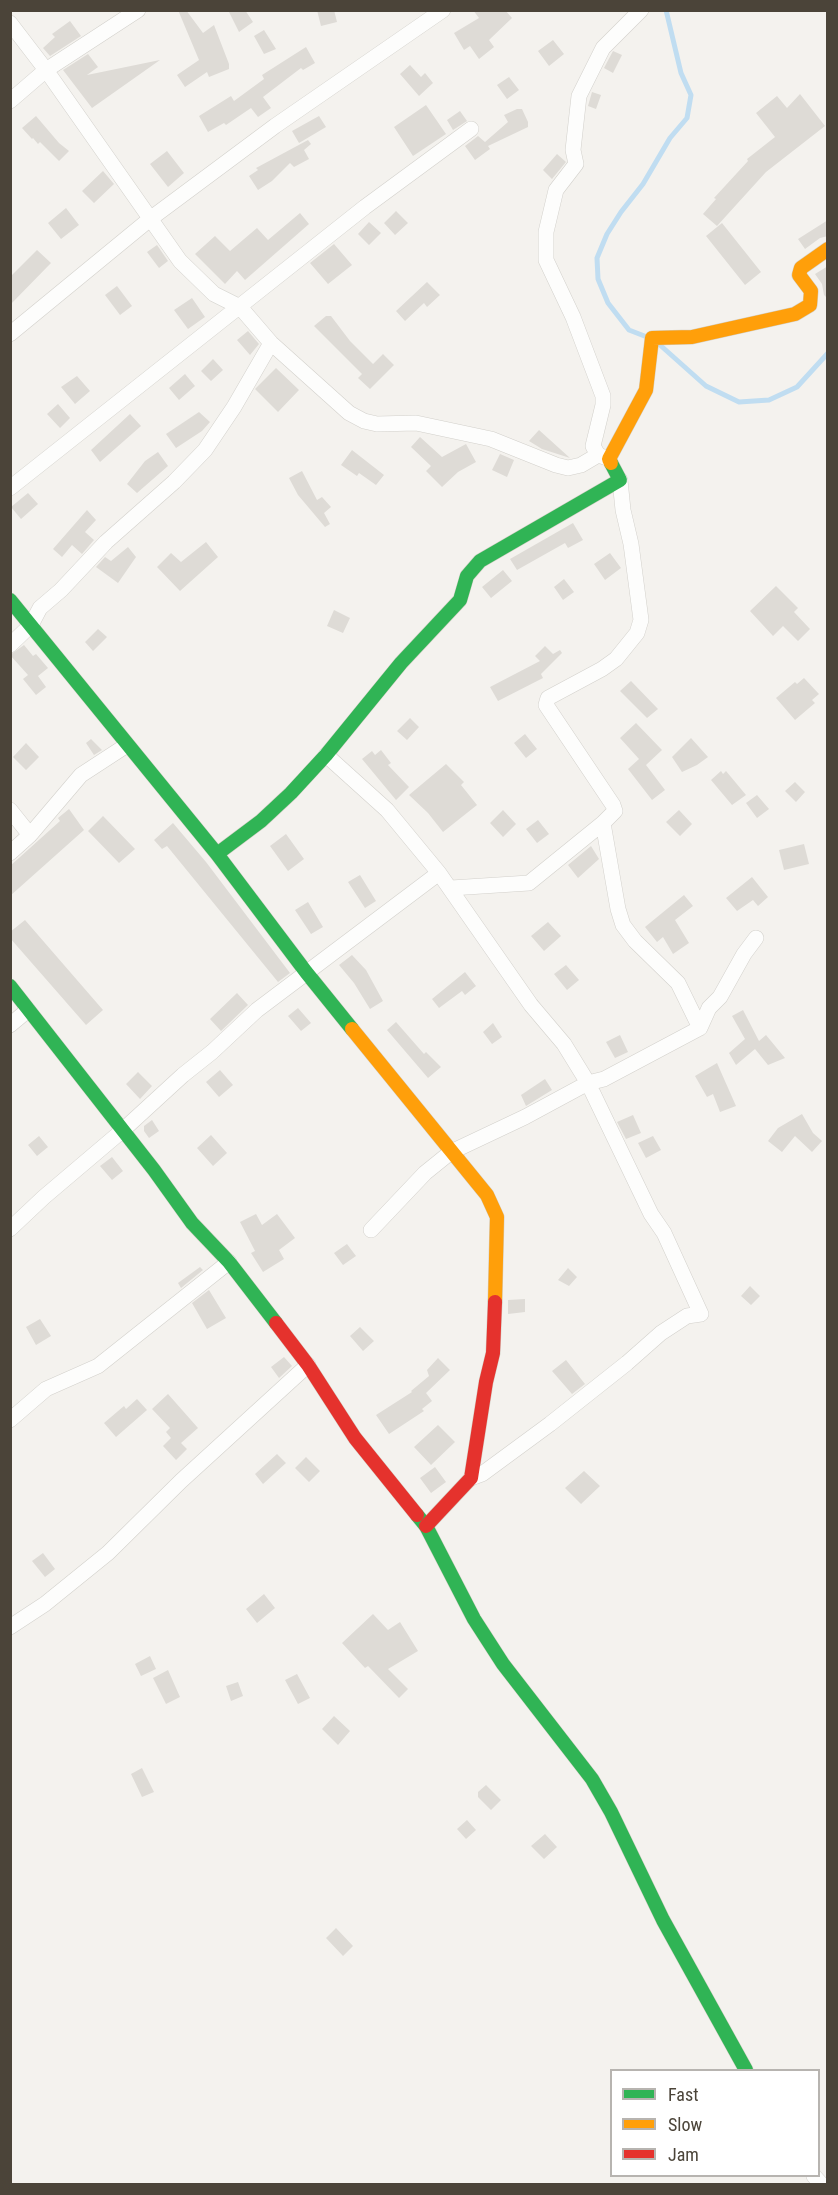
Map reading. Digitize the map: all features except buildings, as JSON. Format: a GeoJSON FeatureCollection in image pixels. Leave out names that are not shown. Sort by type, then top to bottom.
{"type":"FeatureCollection","features":[{"type":"Feature","properties":{"kind":"street"},"geometry":{"type":"LineString","coordinates":[[10,101],[46,70],[138,10]]}},
{"type":"Feature","properties":{"kind":"street"},"geometry":{"type":"LineString","coordinates":[[10,334],[150,219],[275,126],[443,10]]}},
{"type":"Feature","properties":{"kind":"street"},"geometry":{"type":"LineString","coordinates":[[451,888],[529,883],[615,811],[614,805],[546,705],[548,698],[616,659],[637,633],[641,620],[620,480],[604,457],[593,447],[603,396],[573,316],[546,260],[546,232],[556,190],[576,164],[573,150],[579,96],[603,48],[641,10]]}},
{"type":"Feature","properties":{"kind":"street"},"geometry":{"type":"LineString","coordinates":[[10,23],[185,266],[214,294],[240,307],[271,343],[349,413],[364,422],[416,423],[435,426],[491,439],[568,468],[604,457],[646,390],[652,338],[692,336],[795,314],[810,305],[811,291],[799,275],[801,268],[828,249]]}},
{"type":"Feature","properties":{"kind":"street"},"geometry":{"type":"LineString","coordinates":[[10,488],[365,207],[471,129]]}},
{"type":"Feature","properties":{"kind":"street"},"geometry":{"type":"LineString","coordinates":[[10,645],[31,625],[40,608],[61,590],[106,542],[174,482],[205,450],[234,408],[271,343]]}},
{"type":"Feature","properties":{"kind":"street"},"geometry":{"type":"LineString","coordinates":[[217,854],[261,821],[291,793],[401,663],[460,600],[465,590],[467,576],[480,561],[620,480]]}},
{"type":"Feature","properties":{"kind":"street"},"geometry":{"type":"LineString","coordinates":[[10,600],[217,854],[306,972],[487,1195],[497,1216],[493,1353],[486,1382],[471,1478],[426,1526]]}},
{"type":"Feature","properties":{"kind":"street"},"geometry":{"type":"LineString","coordinates":[[10,852],[30,835],[81,775],[127,745]]}},
{"type":"Feature","properties":{"kind":"street"},"geometry":{"type":"LineString","coordinates":[[326,754],[387,810],[439,873],[531,1005],[564,1044],[588,1083],[651,1214],[664,1233],[701,1314],[687,1316],[662,1333],[550,1424],[482,1474],[471,1478]]}},
{"type":"Feature","properties":{"kind":"street"},"geometry":{"type":"LineString","coordinates":[[10,810],[30,835]]}},
{"type":"Feature","properties":{"kind":"street"},"geometry":{"type":"LineString","coordinates":[[603,823],[618,909],[624,925],[635,941],[678,983],[700,1028]]}},
{"type":"Feature","properties":{"kind":"street"},"geometry":{"type":"LineString","coordinates":[[10,1229],[257,1010],[439,873]]}},
{"type":"Feature","properties":{"kind":"street"},"geometry":{"type":"LineString","coordinates":[[371,1230],[424,1173],[451,1152],[525,1117],[588,1083],[604,1078],[700,1028],[709,1008],[720,997],[744,954],[756,938]]}},
{"type":"Feature","properties":{"kind":"street"},"geometry":{"type":"LineString","coordinates":[[10,986],[192,1222],[229,1262],[308,1365],[355,1438],[426,1526],[469,1610],[503,1664],[592,1779],[611,1812],[663,1920],[745,2069]]}},
{"type":"Feature","properties":{"kind":"street"},"geometry":{"type":"LineString","coordinates":[[10,1024],[27,1010]]}},
{"type":"Feature","properties":{"kind":"street"},"geometry":{"type":"LineString","coordinates":[[10,1420],[46,1389],[98,1366],[229,1262]]}},
{"type":"Feature","properties":{"kind":"street"},"geometry":{"type":"LineString","coordinates":[[10,1627],[45,1604],[108,1553],[198,1465],[308,1365]]}},
{"type":"Feature","properties":{"kind":"waterway"},"geometry":{"type":"LineString","coordinates":[[647,337],[629,330],[608,303],[598,279],[597,258],[607,234],[621,212],[643,184],[670,138],[687,118],[691,95],[681,73],[666,10]]}},
{"type":"Feature","properties":{"kind":"waterway"},"geometry":{"type":"LineString","coordinates":[[660,345],[706,386],[739,402],[769,400],[797,387],[828,353]]}},
{"type":"Feature","properties":{"kind":"traffic: fast"},"geometry":{"type":"LineString","coordinates":[[217,854],[261,821],[326,755],[401,663],[460,600],[467,576],[480,561],[620,480],[611,463]]}},
{"type":"Feature","properties":{"kind":"traffic: fast"},"geometry":{"type":"LineString","coordinates":[[10,600],[217,854],[352,1029]]}},
{"type":"Feature","properties":{"kind":"traffic: fast"},"geometry":{"type":"LineString","coordinates":[[10,986],[154,1170],[192,1223],[229,1262],[276,1323]]}},
{"type":"Feature","properties":{"kind":"traffic: fast"},"geometry":{"type":"LineString","coordinates":[[417,1515],[426,1526],[474,1619],[503,1664],[592,1779],[611,1812],[663,1920],[745,2069]]}},
{"type":"Feature","properties":{"kind":"traffic: slow"},"geometry":{"type":"LineString","coordinates":[[611,463],[609,459],[646,390],[652,338],[692,337],[795,314],[810,305],[811,291],[799,275],[801,268],[828,249]]}},
{"type":"Feature","properties":{"kind":"traffic: slow"},"geometry":{"type":"LineString","coordinates":[[352,1029],[487,1195],[497,1217],[495,1302]]}},
{"type":"Feature","properties":{"kind":"traffic: jam"},"geometry":{"type":"LineString","coordinates":[[426,1526],[471,1478],[486,1382],[493,1353],[495,1302]]}},
{"type":"Feature","properties":{"kind":"traffic: jam"},"geometry":{"type":"LineString","coordinates":[[276,1323],[308,1365],[355,1438],[417,1515]]}}]}
